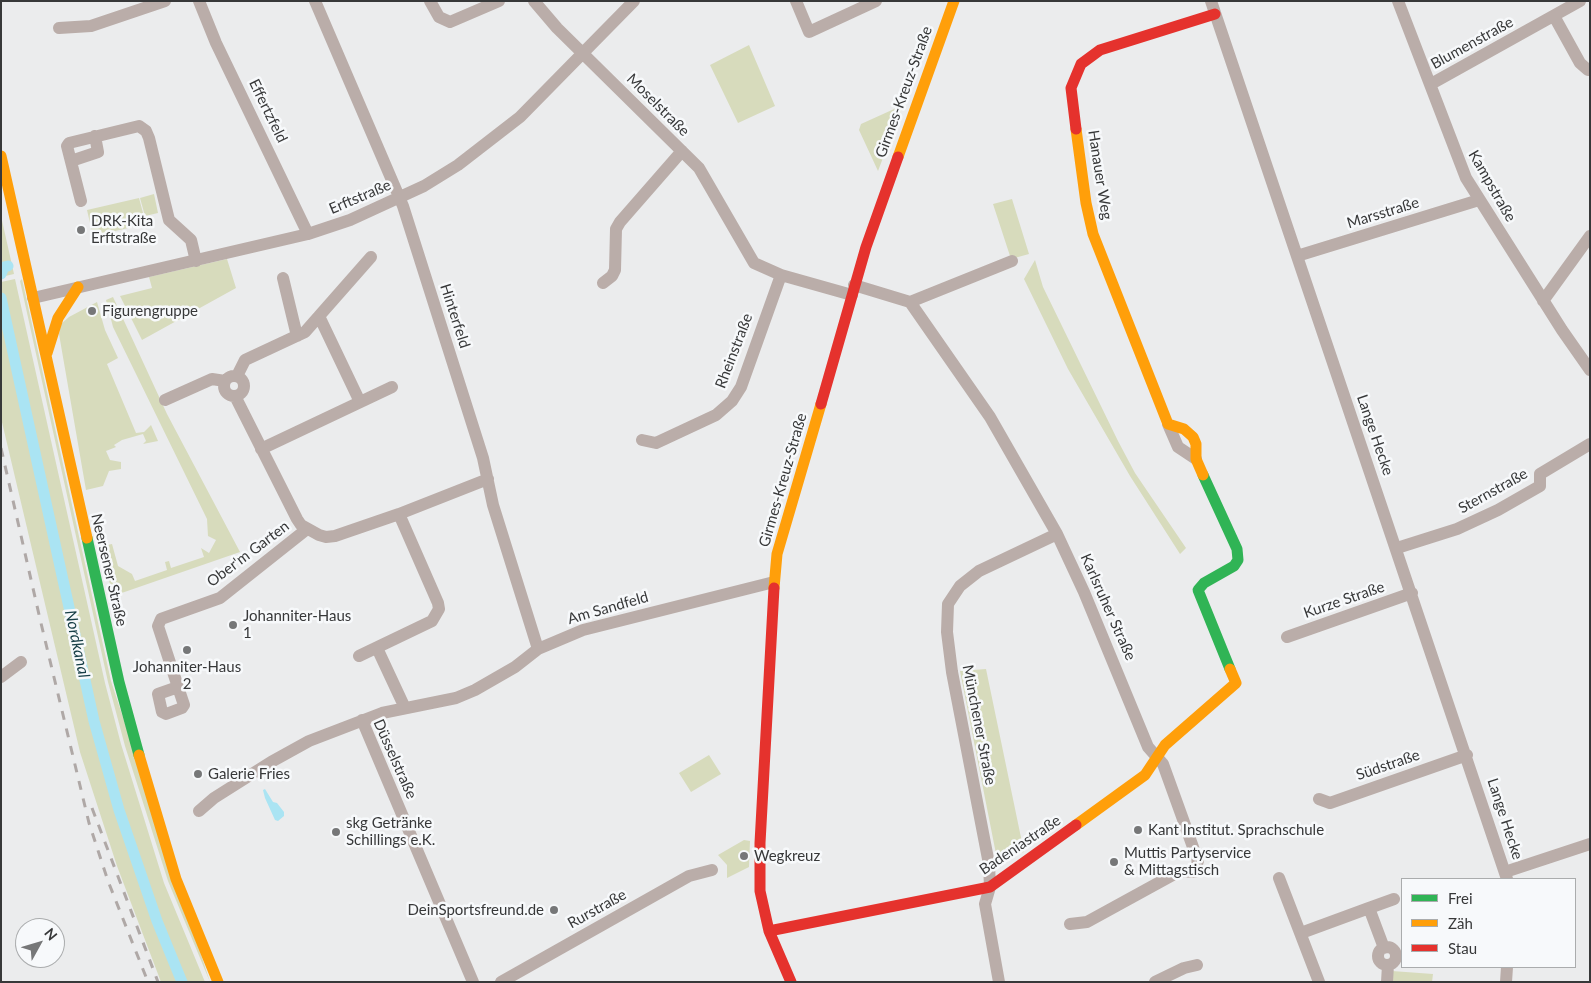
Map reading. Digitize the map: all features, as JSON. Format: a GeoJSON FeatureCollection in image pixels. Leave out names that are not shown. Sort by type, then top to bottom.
{"type":"FeatureCollection","features":[{"type":"Feature","properties":{"kind":"street"},"geometry":{"type":"LineString","coordinates":[[59,28],[91,26],[166,1]]}},
{"type":"Feature","properties":{"kind":"street","name":"Effertzfeld"},"geometry":{"type":"LineString","coordinates":[[199,1],[216,43],[308,234]]}},
{"type":"Feature","properties":{"kind":"street","name":"Hinterfeld"},"geometry":{"type":"LineString","coordinates":[[316,1],[400,198],[441,322],[488,480],[492,505],[538,649]]}},
{"type":"Feature","properties":{"kind":"street"},"geometry":{"type":"LineString","coordinates":[[430,1],[439,17],[450,22],[499,1]]}},
{"type":"Feature","properties":{"kind":"street","name":"Moselstraße"},"geometry":{"type":"LineString","coordinates":[[534,1],[583,54],[682,151],[620,222],[616,229],[615,270],[612,276],[603,283]]}},
{"type":"Feature","properties":{"kind":"street","name":"Erftstraße"},"geometry":{"type":"LineString","coordinates":[[33,298],[308,234],[350,220],[400,198],[458,166],[498,135],[543,96],[634,1]]}},
{"type":"Feature","properties":{"kind":"street"},"geometry":{"type":"LineString","coordinates":[[796,1],[809,32],[876,1]]}},
{"type":"Feature","properties":{"kind":"street","name":"Girmes-Kreuz-Straße"},"geometry":{"type":"LineString","coordinates":[[791,982],[769,931],[761,901],[760,867],[774,582],[782,536],[853,290],[888,182],[954,1]]}},
{"type":"Feature","properties":{"kind":"street","name":"Kampstraße"},"geometry":{"type":"LineString","coordinates":[[1398,1],[1432,84],[1455,154],[1479,200],[1543,301],[1590,370]]}},
{"type":"Feature","properties":{"kind":"street","name":"Blumenstraße"},"geometry":{"type":"LineString","coordinates":[[1432,84],[1580,1]]}},
{"type":"Feature","properties":{"kind":"street","name":"Lange Hecke"},"geometry":{"type":"LineString","coordinates":[[1213,7],[1397,548],[1506,876]]}},
{"type":"Feature","properties":{"kind":"street","name":"Hanauer Weg"},"geometry":{"type":"LineString","coordinates":[[1196,459],[1178,447],[1093,234],[1086,203],[1072,88],[1073,79],[1081,64],[1100,50],[1213,7]]}},
{"type":"Feature","properties":{"kind":"street"},"geometry":{"type":"LineString","coordinates":[[1554,16],[1580,63],[1588,70]]}},
{"type":"Feature","properties":{"kind":"street"},"geometry":{"type":"LineString","coordinates":[[81,201],[67,146],[69,143],[136,126],[146,132],[169,220],[191,240],[196,261]]}},
{"type":"Feature","properties":{"kind":"street"},"geometry":{"type":"LineString","coordinates":[[71,160],[98,152],[96,136]]}},
{"type":"Feature","properties":{"kind":"street"},"geometry":{"type":"LineString","coordinates":[[682,151],[706,179],[754,263],[781,275],[910,302],[1012,261]]}},
{"type":"Feature","properties":{"kind":"street","name":"Neersener Straße"},"geometry":{"type":"LineString","coordinates":[[1,156],[119,682],[176,879],[218,982]]}},
{"type":"Feature","properties":{"kind":"street","name":"Marsstraße"},"geometry":{"type":"LineString","coordinates":[[1297,256],[1479,200]]}},
{"type":"Feature","properties":{"kind":"street"},"geometry":{"type":"LineString","coordinates":[[1543,301],[1590,236]]}},
{"type":"Feature","properties":{"kind":"street"},"geometry":{"type":"LineString","coordinates":[[237,376],[245,360],[305,332],[371,257]]}},
{"type":"Feature","properties":{"kind":"street","name":"Rheinstraße"},"geometry":{"type":"LineString","coordinates":[[642,440],[656,443],[716,415],[732,401],[741,387],[781,275]]}},
{"type":"Feature","properties":{"kind":"street"},"geometry":{"type":"LineString","coordinates":[[283,278],[297,336]]}},
{"type":"Feature","properties":{"kind":"street"},"geometry":{"type":"LineString","coordinates":[[46,356],[58,318],[78,287]]}},
{"type":"Feature","properties":{"kind":"street","name":"Karlsruher Straße"},"geometry":{"type":"LineString","coordinates":[[910,302],[990,417],[1057,534],[1102,632],[1148,747],[1163,764],[1198,861],[1194,872],[1180,871],[1087,922],[1070,924]]}},
{"type":"Feature","properties":{"kind":"street"},"geometry":{"type":"LineString","coordinates":[[319,316],[360,402]]}},
{"type":"Feature","properties":{"kind":"street"},"geometry":{"type":"LineString","coordinates":[[165,400],[212,379],[225,381],[228,377],[237,376],[242,380],[244,386],[241,392],[235,396]]}},
{"type":"Feature","properties":{"kind":"street","name":"Ober'm Garten"},"geometry":{"type":"LineString","coordinates":[[225,381],[225,390],[229,395],[235,396],[297,519],[307,529],[326,537],[399,514],[488,480]]}},
{"type":"Feature","properties":{"kind":"street"},"geometry":{"type":"LineString","coordinates":[[261,449],[392,387]]}},
{"type":"Feature","properties":{"kind":"street","name":"Hanauer Weg"},"geometry":{"type":"LineString","coordinates":[[1168,424],[1189,432],[1196,444],[1196,459],[1238,554],[1234,566],[1204,583],[1198,590],[1236,684]]}},
{"type":"Feature","properties":{"kind":"street","name":"Sternstraße"},"geometry":{"type":"LineString","coordinates":[[1397,548],[1457,529],[1492,514],[1540,486],[1540,474],[1590,444]]}},
{"type":"Feature","properties":{"kind":"street"},"geometry":{"type":"LineString","coordinates":[[359,656],[432,621],[439,609],[438,602],[399,514]]}},
{"type":"Feature","properties":{"kind":"street","name":"Ober'm Garten"},"geometry":{"type":"LineString","coordinates":[[178,687],[158,626],[161,619],[220,598],[307,529]]}},
{"type":"Feature","properties":{"kind":"street","name":"Münchener Straße"},"geometry":{"type":"LineString","coordinates":[[999,982],[985,904],[990,887],[989,864],[952,672],[947,632],[948,604],[960,586],[979,571],[1057,534]]}},
{"type":"Feature","properties":{"kind":"street","name":"Am Sandfeld"},"geometry":{"type":"LineString","coordinates":[[362,720],[405,708],[456,698],[475,690],[515,667],[538,649],[583,630],[774,582]]}},
{"type":"Feature","properties":{"kind":"street","name":"Kurze Straße"},"geometry":{"type":"LineString","coordinates":[[1287,637],[1412,593]]}},
{"type":"Feature","properties":{"kind":"street"},"geometry":{"type":"LineString","coordinates":[[377,648],[405,708]]}},
{"type":"Feature","properties":{"kind":"street"},"geometry":{"type":"LineString","coordinates":[[1,677],[21,662]]}},
{"type":"Feature","properties":{"kind":"street","name":"Badeniastraße"},"geometry":{"type":"LineString","coordinates":[[769,931],[990,887],[1145,775],[1165,745],[1236,684]]}},
{"type":"Feature","properties":{"kind":"street","name":"Düsselstraße"},"geometry":{"type":"LineString","coordinates":[[199,811],[214,798],[285,753],[362,720],[473,982]]}},
{"type":"Feature","properties":{"kind":"street","name":"Südstraße"},"geometry":{"type":"LineString","coordinates":[[1319,799],[1330,803],[1467,756]]}},
{"type":"Feature","properties":{"kind":"street"},"geometry":{"type":"LineString","coordinates":[[1506,876],[1590,844]]}},
{"type":"Feature","properties":{"kind":"street","name":"Rurstraße"},"geometry":{"type":"LineString","coordinates":[[501,982],[689,876],[712,870]]}},
{"type":"Feature","properties":{"kind":"street"},"geometry":{"type":"LineString","coordinates":[[1279,878],[1319,982]]}},
{"type":"Feature","properties":{"kind":"street"},"geometry":{"type":"LineString","coordinates":[[1301,932],[1394,899]]}},
{"type":"Feature","properties":{"kind":"street"},"geometry":{"type":"LineString","coordinates":[[1369,908],[1384,948],[1380,951],[1378,957],[1383,964],[1388,965],[1387,982]]}},
{"type":"Feature","properties":{"kind":"street"},"geometry":{"type":"LineString","coordinates":[[1155,982],[1184,968],[1197,966]]}},
{"type":"Feature","properties":{"kind":"street"},"geometry":{"type":"LineString","coordinates":[[1506,982],[1507,968]]}},
{"type":"Feature","properties":{"kind":"green space"},"geometry":{"type":"Polygon","coordinates":[[[749,45],[775,106],[738,123],[710,65],[749,45]]]}},
{"type":"Feature","properties":{"kind":"green space"},"geometry":{"type":"Polygon","coordinates":[[[903,105],[878,171],[859,130],[861,124],[903,105]]]}},
{"type":"Feature","properties":{"kind":"green space"},"geometry":{"type":"Polygon","coordinates":[[[154,194],[158,213],[145,216],[140,198],[154,194]]]}},
{"type":"Feature","properties":{"kind":"green space"},"geometry":{"type":"Polygon","coordinates":[[[139,198],[146,224],[93,236],[87,210],[139,198]]]}},
{"type":"Feature","properties":{"kind":"green space"},"geometry":{"type":"Polygon","coordinates":[[[1012,199],[1029,254],[1011,259],[993,204],[1012,199]]]}},
{"type":"Feature","properties":{"kind":"green space"},"geometry":{"type":"Polygon","coordinates":[[[1,216],[14,274],[1,277],[1,216]]]}},
{"type":"Feature","properties":{"kind":"green space"},"geometry":{"type":"Polygon","coordinates":[[[227,259],[236,288],[142,340],[120,296],[152,288],[149,277],[227,259]]]}},
{"type":"Feature","properties":{"kind":"green space"},"geometry":{"type":"Polygon","coordinates":[[[1035,260],[1043,287],[1118,441],[1135,473],[1186,548],[1180,554],[1130,476],[1068,369],[1024,279],[1035,260]]]}},
{"type":"Feature","properties":{"kind":"green space"},"geometry":{"type":"Polygon","coordinates":[[[15,279],[105,683],[121,744],[164,883],[205,982],[161,982],[117,866],[80,752],[1,418],[1,282],[15,279]]]}},
{"type":"Feature","properties":{"kind":"green space"},"geometry":{"type":"Polygon","coordinates":[[[22,279],[111,681],[210,982],[168,881],[125,746],[108,682],[20,281],[22,279]]]}},
{"type":"Feature","properties":{"kind":"green space"},"geometry":{"type":"Polygon","coordinates":[[[113,297],[167,414],[240,552],[113,596],[101,549],[102,546],[112,544],[118,566],[132,574],[135,581],[167,570],[165,562],[169,561],[171,568],[204,557],[201,548],[209,553],[216,540],[208,536],[207,519],[113,327],[106,300],[113,297]]]}},
{"type":"Feature","properties":{"kind":"green space"},"geometry":{"type":"Polygon","coordinates":[[[97,302],[105,330],[118,358],[107,364],[136,433],[144,432],[151,425],[158,441],[143,444],[146,441],[143,434],[122,440],[114,445],[116,447],[106,451],[110,460],[121,462],[121,469],[109,471],[103,486],[86,490],[59,334],[61,324],[69,317],[97,302]]]}},
{"type":"Feature","properties":{"kind":"green space"},"geometry":{"type":"Polygon","coordinates":[[[986,669],[1024,852],[997,859],[960,671],[986,669]]]}},
{"type":"Feature","properties":{"kind":"green space"},"geometry":{"type":"Polygon","coordinates":[[[709,755],[721,774],[691,792],[679,773],[709,755]]]}},
{"type":"Feature","properties":{"kind":"green space"},"geometry":{"type":"Polygon","coordinates":[[[744,840],[750,841],[749,867],[727,878],[727,865],[718,855],[744,840]]]}},
{"type":"Feature","properties":{"kind":"green space"},"geometry":{"type":"Polygon","coordinates":[[[1392,971],[1433,974],[1432,982],[1391,982],[1392,971]]]}},
{"type":"Feature","properties":{"kind":"water"},"geometry":{"type":"Polygon","coordinates":[[[265,789],[273,802],[277,803],[284,812],[284,816],[278,821],[275,820],[265,798],[263,790],[265,789]]]}},
{"type":"Feature","properties":{"kind":"waterway"},"geometry":{"type":"LineString","coordinates":[[1,274],[4,267],[8,266]]}},
{"type":"Feature","properties":{"kind":"waterway","name":"Nordkanal"},"geometry":{"type":"LineString","coordinates":[[1,298],[94,721],[119,810],[157,921],[182,982]]}},
{"type":"Feature","properties":{"kind":"railway"},"geometry":{"type":"LineString","coordinates":[[1,448],[89,823],[108,881],[148,982]]}},
{"type":"Feature","properties":{"kind":"railway"},"geometry":{"type":"LineString","coordinates":[[92,808],[158,982]]}},
{"type":"Feature","properties":{"kind":"traffic: fast"},"geometry":{"type":"LineString","coordinates":[[1203,475],[1237,549],[1238,560],[1234,566],[1204,583],[1198,590],[1230,669]]}},
{"type":"Feature","properties":{"kind":"traffic: fast"},"geometry":{"type":"LineString","coordinates":[[87,538],[119,682],[139,755]]}},
{"type":"Feature","properties":{"kind":"traffic: slow"},"geometry":{"type":"LineString","coordinates":[[898,157],[954,1]]}},
{"type":"Feature","properties":{"kind":"traffic: slow"},"geometry":{"type":"LineString","coordinates":[[1076,129],[1086,203],[1093,234],[1168,424],[1184,429],[1193,437],[1196,444],[1196,459],[1203,475]]}},
{"type":"Feature","properties":{"kind":"traffic: slow"},"geometry":{"type":"LineString","coordinates":[[1,156],[87,538]]}},
{"type":"Feature","properties":{"kind":"traffic: slow"},"geometry":{"type":"LineString","coordinates":[[47,353],[58,318],[78,287]]}},
{"type":"Feature","properties":{"kind":"traffic: slow"},"geometry":{"type":"LineString","coordinates":[[774,588],[777,554],[821,404]]}},
{"type":"Feature","properties":{"kind":"traffic: slow"},"geometry":{"type":"LineString","coordinates":[[1076,825],[1145,775],[1165,745],[1236,683],[1230,669]]}},
{"type":"Feature","properties":{"kind":"traffic: slow"},"geometry":{"type":"LineString","coordinates":[[139,755],[176,879],[218,982]]}},
{"type":"Feature","properties":{"kind":"traffic: jam"},"geometry":{"type":"LineString","coordinates":[[1076,129],[1071,88],[1081,64],[1100,50],[1215,14]]}},
{"type":"Feature","properties":{"kind":"traffic: jam"},"geometry":{"type":"LineString","coordinates":[[821,404],[866,247],[898,157]]}},
{"type":"Feature","properties":{"kind":"traffic: jam"},"geometry":{"type":"LineString","coordinates":[[774,588],[760,843],[760,891],[769,931],[791,982]]}},
{"type":"Feature","properties":{"kind":"traffic: jam"},"geometry":{"type":"LineString","coordinates":[[769,931],[990,887],[1076,825]]}},
{"type":"Feature","properties":{"kind":"place","name":"DRK-Kita Erftstraße"},"geometry":{"type":"Point","coordinates":[81,230]}},
{"type":"Feature","properties":{"kind":"place","name":"Figurengruppe"},"geometry":{"type":"Point","coordinates":[92,311]}},
{"type":"Feature","properties":{"kind":"place","name":"Johanniter-Haus 1"},"geometry":{"type":"Point","coordinates":[233,625]}},
{"type":"Feature","properties":{"kind":"place","name":"Johanniter-Haus 2"},"geometry":{"type":"Point","coordinates":[187,650]}},
{"type":"Feature","properties":{"kind":"place","name":"Galerie Fries"},"geometry":{"type":"Point","coordinates":[198,774]}},
{"type":"Feature","properties":{"kind":"place","name":"Kant Institut. Sprachschule"},"geometry":{"type":"Point","coordinates":[1138,830]}},
{"type":"Feature","properties":{"kind":"place","name":"skg Getränke Schillings e.K."},"geometry":{"type":"Point","coordinates":[336,832]}},
{"type":"Feature","properties":{"kind":"place","name":"Wegkreuz"},"geometry":{"type":"Point","coordinates":[744,856]}},
{"type":"Feature","properties":{"kind":"place","name":"Muttis Partyservice & Mittagstisch"},"geometry":{"type":"Point","coordinates":[1114,862]}},
{"type":"Feature","properties":{"kind":"place","name":"DeinSportsfreund.de"},"geometry":{"type":"Point","coordinates":[554,910]}}]}
